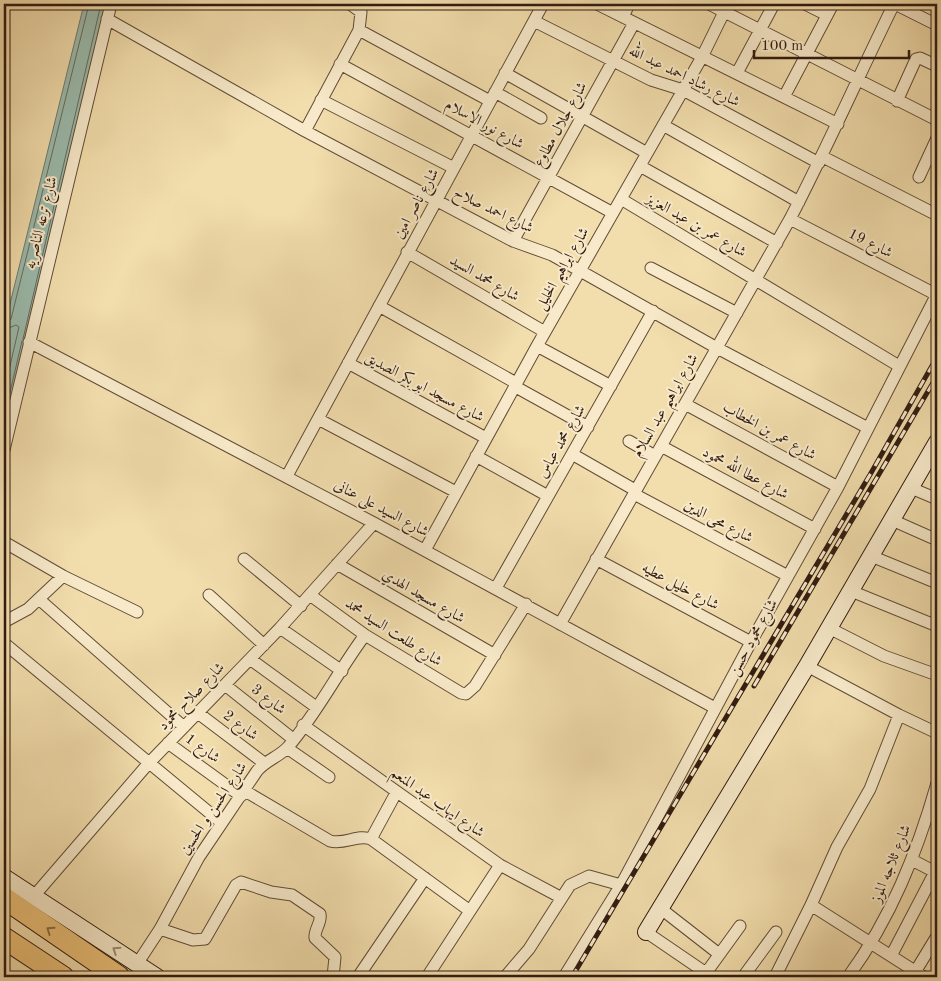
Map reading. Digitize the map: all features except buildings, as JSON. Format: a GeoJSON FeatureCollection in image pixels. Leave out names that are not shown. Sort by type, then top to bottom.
{"type":"FeatureCollection","features":[{"type":"Feature","properties":{"kind":"highway"},"geometry":{"type":"LineString","coordinates":[[4,898],[119,977]]}},
{"type":"Feature","properties":{"kind":"highway"},"geometry":{"type":"LineString","coordinates":[[4,938],[63,977]]}},
{"type":"Feature","properties":{"kind":"street","name":"شارع ترعه الناصريه"},"geometry":{"type":"LineString","coordinates":[[4,450],[110,4]]}},
{"type":"Feature","properties":{"kind":"street"},"geometry":{"type":"LineString","coordinates":[[305,132],[359,30],[361,12],[350,4]]}},
{"type":"Feature","properties":{"kind":"street","name":"شارع ناصر امين"},"geometry":{"type":"LineString","coordinates":[[287,476],[543,4]]}},
{"type":"Feature","properties":{"kind":"street"},"geometry":{"type":"LineString","coordinates":[[596,4],[838,124]]}},
{"type":"Feature","properties":{"kind":"street"},"geometry":{"type":"LineString","coordinates":[[623,17],[629,4]]}},
{"type":"Feature","properties":{"kind":"street"},"geometry":{"type":"LineString","coordinates":[[709,4],[726,7],[760,29],[937,120]]}},
{"type":"Feature","properties":{"kind":"street"},"geometry":{"type":"LineString","coordinates":[[737,73],[774,4]]}},
{"type":"Feature","properties":{"kind":"street"},"geometry":{"type":"LineString","coordinates":[[805,4],[827,15]]}},
{"type":"Feature","properties":{"kind":"street"},"geometry":{"type":"LineString","coordinates":[[784,97],[833,4]]}},
{"type":"Feature","properties":{"kind":"street"},"geometry":{"type":"LineString","coordinates":[[895,4],[937,25]]}},
{"type":"Feature","properties":{"kind":"street","name":"شارع ابراهيم عبد السلام"},"geometry":{"type":"LineString","coordinates":[[560,624],[790,219],[821,160],[857,80],[895,4]]}},
{"type":"Feature","properties":{"kind":"street","name":"شارع ابراهيم الخليل"},"geometry":{"type":"LineString","coordinates":[[425,550],[515,384],[702,57],[726,7]]}},
{"type":"Feature","properties":{"kind":"street","name":"شارع احمد صلاح"},"geometry":{"type":"LineString","coordinates":[[107,19],[305,132],[513,241],[552,255],[717,348],[868,428]]}},
{"type":"Feature","properties":{"kind":"street","name":"شارع رشاد احمد عبد الله"},"geometry":{"type":"LineString","coordinates":[[534,21],[659,84],[683,90],[821,160],[937,215]]}},
{"type":"Feature","properties":{"kind":"street","name":"شارع جلال مطاوع"},"geometry":{"type":"LineString","coordinates":[[513,241],[634,23]]}},
{"type":"Feature","properties":{"kind":"street"},"geometry":{"type":"LineString","coordinates":[[359,30],[492,97],[541,118]]}},
{"type":"Feature","properties":{"kind":"street"},"geometry":{"type":"LineString","coordinates":[[897,101],[916,58],[937,66]]}},
{"type":"Feature","properties":{"kind":"street","name":"شارع نور الاسلام"},"geometry":{"type":"LineString","coordinates":[[340,64],[613,213]]}},
{"type":"Feature","properties":{"kind":"street"},"geometry":{"type":"LineString","coordinates":[[505,73],[648,153]]}},
{"type":"Feature","properties":{"kind":"street"},"geometry":{"type":"LineString","coordinates":[[321,100],[454,168]]}},
{"type":"Feature","properties":{"kind":"street"},"geometry":{"type":"LineString","coordinates":[[663,125],[799,202]]}},
{"type":"Feature","properties":{"kind":"street"},"geometry":{"type":"LineString","coordinates":[[919,178],[937,138]]}},
{"type":"Feature","properties":{"kind":"street"},"geometry":{"type":"LineString","coordinates":[[640,166],[777,242]]}},
{"type":"Feature","properties":{"kind":"street","name":"شارع عمر بن عبد العزيز"},"geometry":{"type":"LineString","coordinates":[[621,199],[899,366]]}},
{"type":"Feature","properties":{"kind":"street","name":"شارع 19"},"geometry":{"type":"LineString","coordinates":[[790,219],[937,295]]}},
{"type":"Feature","properties":{"kind":"street","name":"شارع محمد السيد"},"geometry":{"type":"LineString","coordinates":[[407,252],[545,332]]}},
{"type":"Feature","properties":{"kind":"street"},"geometry":{"type":"LineString","coordinates":[[652,268],[737,313]]}},
{"type":"Feature","properties":{"kind":"street","name":"شارع محمود حسن"},"geometry":{"type":"LineString","coordinates":[[564,977],[621,885],[715,708],[838,487],[937,295]]}},
{"type":"Feature","properties":{"kind":"street"},"geometry":{"type":"LineString","coordinates":[[379,306],[588,427]]}},
{"type":"Feature","properties":{"kind":"street","name":"شارع محمد عباس"},"geometry":{"type":"LineString","coordinates":[[496,588],[653,311]]}},
{"type":"Feature","properties":{"kind":"street","name":"شارع السيد على عنانى"},"geometry":{"type":"LineString","coordinates":[[29,342],[374,522],[715,708]]}},
{"type":"Feature","properties":{"kind":"street"},"geometry":{"type":"LineString","coordinates":[[537,346],[611,386]]}},
{"type":"Feature","properties":{"kind":"street","name":"شارع مسجد ابو بكر الصديق"},"geometry":{"type":"LineString","coordinates":[[348,363],[486,438]]}},
{"type":"Feature","properties":{"kind":"street","name":"شارع عمر بن الخطاب"},"geometry":{"type":"LineString","coordinates":[[685,404],[838,487]]}},
{"type":"Feature","properties":{"kind":"street"},"geometry":{"type":"LineString","coordinates":[[318,419],[456,492]]}},
{"type":"Feature","properties":{"kind":"street","name":"شارع عطا الله محمود"},"geometry":{"type":"LineString","coordinates":[[629,441],[658,451],[815,529]]}},
{"type":"Feature","properties":{"kind":"street"},"geometry":{"type":"LineString","coordinates":[[740,926],[719,954],[709,975],[646,932],[807,666],[937,442]]}},
{"type":"Feature","properties":{"kind":"street","name":"شارع محى الدين"},"geometry":{"type":"LineString","coordinates":[[572,454],[634,492],[788,576]]}},
{"type":"Feature","properties":{"kind":"street"},"geometry":{"type":"LineString","coordinates":[[476,456],[548,496]]}},
{"type":"Feature","properties":{"kind":"street"},"geometry":{"type":"LineString","coordinates":[[910,488],[937,498]]}},
{"type":"Feature","properties":{"kind":"street"},"geometry":{"type":"LineString","coordinates":[[892,520],[937,540]]}},
{"type":"Feature","properties":{"kind":"street","name":"شارع صلاح محمود"},"geometry":{"type":"LineString","coordinates":[[34,896],[148,764],[301,606],[374,522]]}},
{"type":"Feature","properties":{"kind":"street"},"geometry":{"type":"LineString","coordinates":[[4,542],[63,576],[137,612]]}},
{"type":"Feature","properties":{"kind":"street"},"geometry":{"type":"LineString","coordinates":[[871,556],[937,583]]}},
{"type":"Feature","properties":{"kind":"street"},"geometry":{"type":"LineString","coordinates":[[244,559],[301,606]]}},
{"type":"Feature","properties":{"kind":"street","name":"شارع خليل عطيه"},"geometry":{"type":"LineString","coordinates":[[596,559],[751,642]]}},
{"type":"Feature","properties":{"kind":"street","name":"شارع مسجد الهدي"},"geometry":{"type":"LineString","coordinates":[[337,564],[495,655]]}},
{"type":"Feature","properties":{"kind":"street"},"geometry":{"type":"LineString","coordinates":[[4,622],[40,600],[63,576]]}},
{"type":"Feature","properties":{"kind":"street"},"geometry":{"type":"LineString","coordinates":[[850,591],[937,626]]}},
{"type":"Feature","properties":{"kind":"street"},"geometry":{"type":"LineString","coordinates":[[208,595],[264,645]]}},
{"type":"Feature","properties":{"kind":"street","name":"شارع طلعت السيد محمد"},"geometry":{"type":"LineString","coordinates":[[310,596],[365,635],[461,693],[471,691],[495,655]]}},
{"type":"Feature","properties":{"kind":"street"},"geometry":{"type":"LineString","coordinates":[[40,600],[184,727]]}},
{"type":"Feature","properties":{"kind":"street"},"geometry":{"type":"LineString","coordinates":[[495,655],[526,604]]}},
{"type":"Feature","properties":{"kind":"street"},"geometry":{"type":"LineString","coordinates":[[280,628],[342,671]]}},
{"type":"Feature","properties":{"kind":"street"},"geometry":{"type":"LineString","coordinates":[[829,628],[884,656],[937,675]]}},
{"type":"Feature","properties":{"kind":"street","name":"شارع الحسن و الحسين"},"geometry":{"type":"LineString","coordinates":[[138,964],[160,929],[199,857],[222,823],[264,763],[290,744],[342,671],[343,664],[365,635]]}},
{"type":"Feature","properties":{"kind":"street"},"geometry":{"type":"LineString","coordinates":[[4,643],[148,764],[222,823]]}},
{"type":"Feature","properties":{"kind":"street"},"geometry":{"type":"LineString","coordinates":[[250,659],[316,707]]}},
{"type":"Feature","properties":{"kind":"street"},"geometry":{"type":"LineString","coordinates":[[807,666],[937,733]]}},
{"type":"Feature","properties":{"kind":"street","name":"شارع 3"},"geometry":{"type":"LineString","coordinates":[[225,685],[329,777]]}},
{"type":"Feature","properties":{"kind":"street","name":"شارع 2"},"geometry":{"type":"LineString","coordinates":[[198,713],[264,763]]}},
{"type":"Feature","properties":{"kind":"street"},"geometry":{"type":"LineString","coordinates":[[775,977],[837,847],[870,789],[899,715]]}},
{"type":"Feature","properties":{"kind":"street","name":"شارع ايهاب عبد المنعم"},"geometry":{"type":"LineString","coordinates":[[303,725],[396,793],[500,865],[560,897]]}},
{"type":"Feature","properties":{"kind":"street","name":"شارع 1"},"geometry":{"type":"LineString","coordinates":[[168,743],[243,794],[330,840],[344,843],[362,838],[371,839]]}},
{"type":"Feature","properties":{"kind":"street","name":"شارع ثلاجه الموز"},"geometry":{"type":"LineString","coordinates":[[848,977],[872,943],[900,893],[912,860],[933,817],[937,783]]}},
{"type":"Feature","properties":{"kind":"street"},"geometry":{"type":"LineString","coordinates":[[396,793],[371,839],[470,911]]}},
{"type":"Feature","properties":{"kind":"street"},"geometry":{"type":"LineString","coordinates":[[891,956],[937,871],[912,860]]}},
{"type":"Feature","properties":{"kind":"street"},"geometry":{"type":"LineString","coordinates":[[426,977],[500,865]]}},
{"type":"Feature","properties":{"kind":"street"},"geometry":{"type":"LineString","coordinates":[[505,977],[529,949],[560,897],[570,885],[589,876],[621,885]]}},
{"type":"Feature","properties":{"kind":"street"},"geometry":{"type":"LineString","coordinates":[[4,877],[157,977]]}},
{"type":"Feature","properties":{"kind":"street"},"geometry":{"type":"LineString","coordinates":[[358,977],[425,878]]}},
{"type":"Feature","properties":{"kind":"street"},"geometry":{"type":"LineString","coordinates":[[160,929],[192,940],[205,938],[236,885],[241,882],[271,892],[288,893],[320,914],[321,920],[315,931],[315,938],[335,957],[333,977]]}},
{"type":"Feature","properties":{"kind":"street"},"geometry":{"type":"LineString","coordinates":[[811,905],[872,943],[917,975],[937,936]]}},
{"type":"Feature","properties":{"kind":"street"},"geometry":{"type":"LineString","coordinates":[[660,908],[719,954]]}},
{"type":"Feature","properties":{"kind":"street"},"geometry":{"type":"LineString","coordinates":[[742,977],[776,932]]}},
{"type":"Feature","properties":{"kind":"water"},"geometry":{"type":"Polygon","coordinates":[[[84,4],[106,4],[4,439],[4,328],[84,4]]]}},
{"type":"Feature","properties":{"kind":"railway"},"geometry":{"type":"LineString","coordinates":[[572,977],[871,473],[937,357]]}},
{"type":"Feature","properties":{"kind":"railway"},"geometry":{"type":"LineString","coordinates":[[754,686],[937,376]]}}]}
